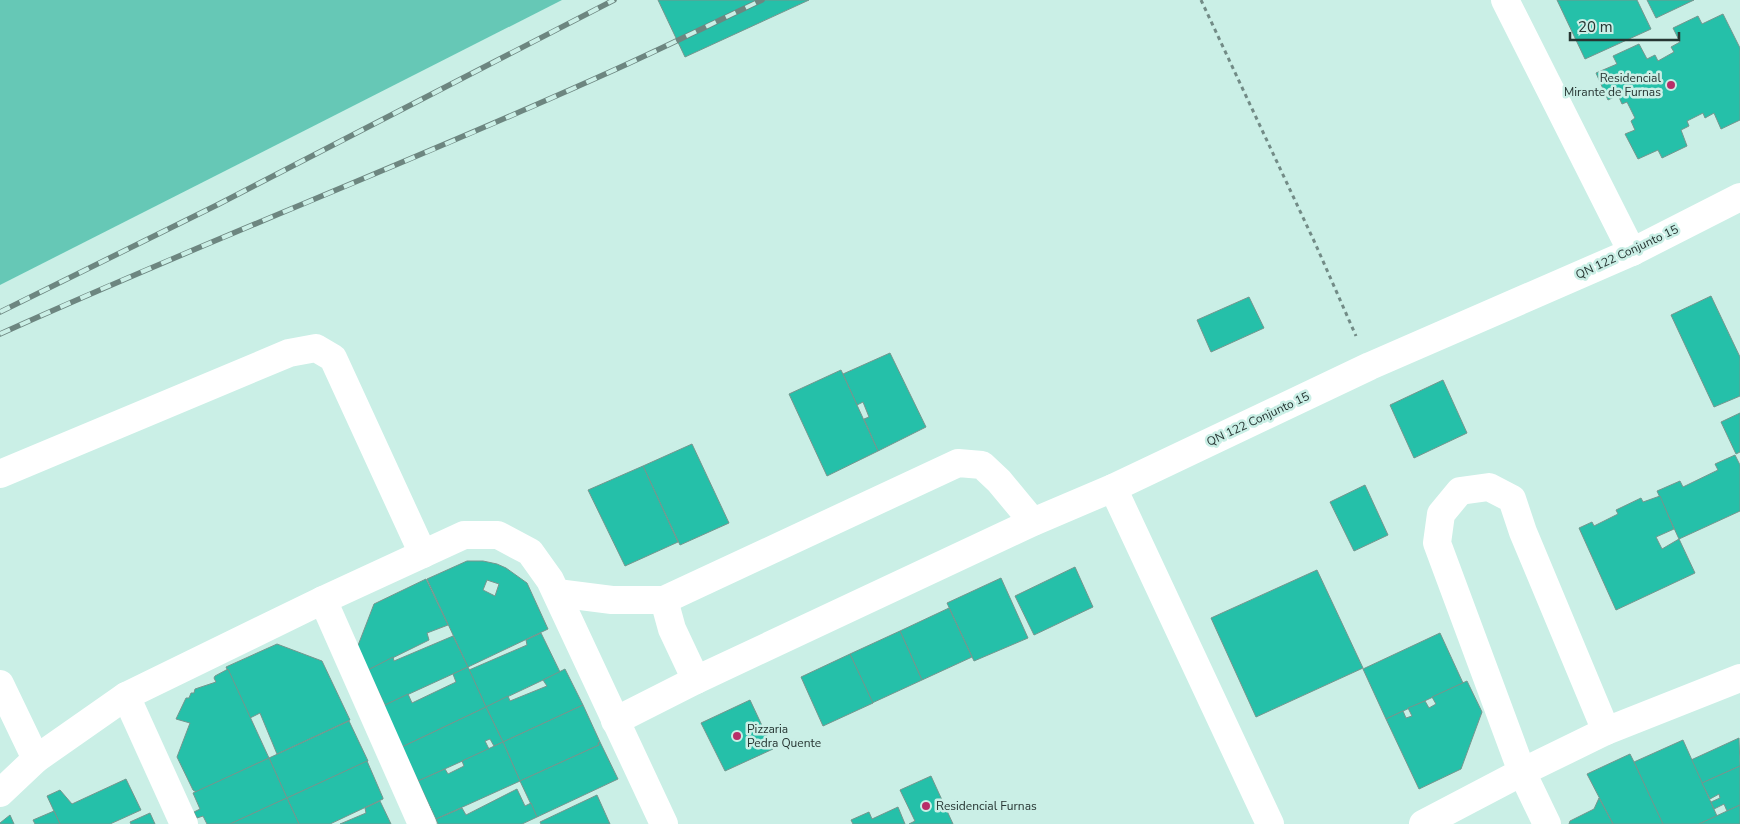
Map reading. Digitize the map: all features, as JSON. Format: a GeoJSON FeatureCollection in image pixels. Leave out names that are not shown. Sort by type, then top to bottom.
{"type":"FeatureCollection","features":[{"type":"Feature","properties":{"kind":"street"},"geometry":{"type":"LineString","coordinates":[[1505,0],[1632,252]]}},
{"type":"Feature","properties":{"kind":"street","name":"QN 122 Conjunto 15"},"geometry":{"type":"LineString","coordinates":[[615,721],[696,680],[1033,522],[1113,488],[1370,366],[1632,252],[1740,197]]}},
{"type":"Feature","properties":{"kind":"street"},"geometry":{"type":"LineString","coordinates":[[0,474],[290,354],[316,348],[333,358],[423,554]]}},
{"type":"Feature","properties":{"kind":"street"},"geometry":{"type":"LineString","coordinates":[[557,593],[612,600],[664,600],[958,463],[982,465],[999,481],[1033,522]]}},
{"type":"Feature","properties":{"kind":"street"},"geometry":{"type":"LineString","coordinates":[[1547,824],[1522,772],[1437,543],[1441,514],[1460,492],[1489,487],[1512,499],[1523,532],[1606,731]]}},
{"type":"Feature","properties":{"kind":"street"},"geometry":{"type":"LineString","coordinates":[[1113,488],[1270,824]]}},
{"type":"Feature","properties":{"kind":"street"},"geometry":{"type":"LineString","coordinates":[[0,793],[36,759],[126,696],[323,600],[464,536],[498,536],[530,552],[550,580],[664,824]]}},
{"type":"Feature","properties":{"kind":"street"},"geometry":{"type":"LineString","coordinates":[[323,600],[422,824]]}},
{"type":"Feature","properties":{"kind":"street"},"geometry":{"type":"LineString","coordinates":[[664,600],[672,629],[696,680]]}},
{"type":"Feature","properties":{"kind":"street"},"geometry":{"type":"LineString","coordinates":[[1424,824],[1522,772],[1606,731],[1740,678]]}},
{"type":"Feature","properties":{"kind":"street"},"geometry":{"type":"LineString","coordinates":[[0,684],[36,759]]}},
{"type":"Feature","properties":{"kind":"street"},"geometry":{"type":"LineString","coordinates":[[126,696],[184,824]]}},
{"type":"Feature","properties":{"kind":"path"},"geometry":{"type":"LineString","coordinates":[[1201,0],[1311,234],[1370,366]]}},
{"type":"Feature","properties":{"kind":"green space"},"geometry":{"type":"Polygon","coordinates":[[[0,0],[562,0],[0,285],[0,0]]]}},
{"type":"Feature","properties":{"kind":"building"},"geometry":{"type":"Polygon","coordinates":[[[658,0],[809,0],[685,57],[658,0]]]}},
{"type":"Feature","properties":{"kind":"building"},"geometry":{"type":"Polygon","coordinates":[[[1557,0],[1637,0],[1651,29],[1585,59],[1557,0]]]}},
{"type":"Feature","properties":{"kind":"building"},"geometry":{"type":"Polygon","coordinates":[[[1647,0],[1694,0],[1656,18],[1647,0]]]}},
{"type":"Feature","properties":{"kind":"building","name":"Residencial Mirante de Furnas"},"geometry":{"type":"Polygon","coordinates":[[[1723,14],[1740,48],[1740,120],[1721,129],[1714,113],[1705,118],[1703,113],[1687,121],[1689,126],[1681,130],[1687,146],[1662,158],[1658,150],[1638,159],[1625,134],[1635,130],[1631,121],[1635,118],[1627,102],[1622,104],[1618,95],[1608,100],[1596,73],[1617,64],[1613,56],[1639,44],[1647,59],[1655,55],[1658,61],[1674,52],[1671,47],[1680,42],[1673,28],[1698,16],[1702,24],[1723,14]]]}},
{"type":"Feature","properties":{"kind":"building"},"geometry":{"type":"Polygon","coordinates":[[[1711,296],[1740,357],[1740,396],[1714,407],[1671,315],[1711,296]]]}},
{"type":"Feature","properties":{"kind":"building"},"geometry":{"type":"Polygon","coordinates":[[[1249,297],[1264,328],[1211,352],[1197,320],[1249,297]]]}},
{"type":"Feature","properties":{"kind":"building"},"geometry":{"type":"Polygon","coordinates":[[[890,353],[926,427],[878,451],[864,419],[869,417],[863,402],[857,405],[843,374],[890,353]]]}},
{"type":"Feature","properties":{"kind":"building"},"geometry":{"type":"Polygon","coordinates":[[[841,370],[878,451],[827,476],[789,394],[841,370]]]}},
{"type":"Feature","properties":{"kind":"building"},"geometry":{"type":"Polygon","coordinates":[[[1443,380],[1467,433],[1414,458],[1390,405],[1443,380]]]}},
{"type":"Feature","properties":{"kind":"building"},"geometry":{"type":"Polygon","coordinates":[[[1740,413],[1740,452],[1736,454],[1721,422],[1740,413]]]}},
{"type":"Feature","properties":{"kind":"building"},"geometry":{"type":"Polygon","coordinates":[[[692,444],[729,523],[680,545],[643,466],[692,444]]]}},
{"type":"Feature","properties":{"kind":"building"},"geometry":{"type":"Polygon","coordinates":[[[1735,455],[1740,465],[1740,511],[1679,539],[1657,491],[1680,481],[1683,487],[1718,470],[1715,464],[1735,455]]]}},
{"type":"Feature","properties":{"kind":"building"},"geometry":{"type":"Polygon","coordinates":[[[643,466],[678,542],[625,566],[588,490],[643,466]]]}},
{"type":"Feature","properties":{"kind":"building"},"geometry":{"type":"Polygon","coordinates":[[[1365,485],[1388,535],[1354,551],[1330,502],[1365,485]]]}},
{"type":"Feature","properties":{"kind":"building"},"geometry":{"type":"Polygon","coordinates":[[[1660,496],[1674,529],[1656,537],[1662,549],[1679,539],[1695,573],[1616,610],[1579,528],[1592,522],[1594,526],[1618,514],[1616,510],[1641,498],[1643,502],[1660,496]]]}},
{"type":"Feature","properties":{"kind":"building"},"geometry":{"type":"Polygon","coordinates":[[[467,561],[483,561],[497,564],[527,583],[548,629],[468,667],[427,579],[467,561]],[[487,580],[483,590],[495,596],[499,584],[487,580]]]}},
{"type":"Feature","properties":{"kind":"building"},"geometry":{"type":"Polygon","coordinates":[[[1075,567],[1093,607],[1034,635],[1015,596],[1075,567]]]}},
{"type":"Feature","properties":{"kind":"building"},"geometry":{"type":"Polygon","coordinates":[[[1317,570],[1363,668],[1256,717],[1211,618],[1317,570]]]}},
{"type":"Feature","properties":{"kind":"building"},"geometry":{"type":"Polygon","coordinates":[[[1001,578],[1028,638],[974,661],[947,603],[1001,578]]]}},
{"type":"Feature","properties":{"kind":"building"},"geometry":{"type":"Polygon","coordinates":[[[426,579],[448,625],[427,633],[429,640],[368,670],[357,648],[374,604],[426,579]]]}},
{"type":"Feature","properties":{"kind":"building"},"geometry":{"type":"Polygon","coordinates":[[[949,608],[972,657],[922,680],[900,631],[949,608]]]}},
{"type":"Feature","properties":{"kind":"building"},"geometry":{"type":"Polygon","coordinates":[[[900,631],[922,680],[872,703],[850,654],[900,631]]]}},
{"type":"Feature","properties":{"kind":"building"},"geometry":{"type":"Polygon","coordinates":[[[541,633],[560,672],[486,707],[469,670],[527,645],[526,640],[541,633]]]}},
{"type":"Feature","properties":{"kind":"building"},"geometry":{"type":"Polygon","coordinates":[[[1440,633],[1463,683],[1386,719],[1363,669],[1440,633]]]}},
{"type":"Feature","properties":{"kind":"building"},"geometry":{"type":"Polygon","coordinates":[[[453,636],[468,667],[385,705],[368,670],[393,657],[394,661],[453,636]]]}},
{"type":"Feature","properties":{"kind":"building"},"geometry":{"type":"Polygon","coordinates":[[[277,644],[322,661],[350,720],[277,754],[260,713],[250,718],[226,667],[277,644]]]}},
{"type":"Feature","properties":{"kind":"building"},"geometry":{"type":"Polygon","coordinates":[[[850,654],[873,703],[823,726],[801,677],[850,654]]]}},
{"type":"Feature","properties":{"kind":"building"},"geometry":{"type":"Polygon","coordinates":[[[468,667],[486,707],[402,747],[383,706],[408,694],[412,703],[456,682],[453,674],[468,667]]]}},
{"type":"Feature","properties":{"kind":"building"},"geometry":{"type":"Polygon","coordinates":[[[228,669],[269,758],[196,792],[193,790],[177,757],[190,723],[176,719],[186,698],[189,698],[191,693],[194,693],[195,689],[216,682],[215,676],[228,669]]]}},
{"type":"Feature","properties":{"kind":"building"},"geometry":{"type":"Polygon","coordinates":[[[565,669],[583,705],[503,742],[486,707],[508,696],[510,701],[547,686],[543,680],[565,669]]]}},
{"type":"Feature","properties":{"kind":"building"},"geometry":{"type":"Polygon","coordinates":[[[1467,681],[1482,712],[1461,769],[1419,789],[1386,719],[1403,711],[1406,718],[1412,716],[1408,708],[1425,701],[1429,708],[1436,704],[1432,697],[1467,681]]]}},
{"type":"Feature","properties":{"kind":"building","name":"Pizzaria Pedra Quente"},"geometry":{"type":"Polygon","coordinates":[[[750,700],[773,749],[725,771],[701,723],[750,700]]]}},
{"type":"Feature","properties":{"kind":"building"},"geometry":{"type":"Polygon","coordinates":[[[583,705],[600,742],[598,743],[599,745],[520,781],[503,742],[583,705]]]}},
{"type":"Feature","properties":{"kind":"building"},"geometry":{"type":"Polygon","coordinates":[[[486,707],[503,742],[494,746],[490,739],[485,741],[489,749],[418,781],[402,747],[486,707]]]}},
{"type":"Feature","properties":{"kind":"building"},"geometry":{"type":"Polygon","coordinates":[[[349,721],[368,761],[287,798],[269,758],[349,721]]]}},
{"type":"Feature","properties":{"kind":"building"},"geometry":{"type":"Polygon","coordinates":[[[1739,738],[1740,766],[1702,783],[1691,760],[1739,738]]]}},
{"type":"Feature","properties":{"kind":"building"},"geometry":{"type":"Polygon","coordinates":[[[1683,740],[1717,816],[1699,824],[1662,824],[1634,762],[1683,740]]]}},
{"type":"Feature","properties":{"kind":"building"},"geometry":{"type":"Polygon","coordinates":[[[503,742],[520,781],[436,819],[418,781],[445,769],[448,774],[464,766],[462,761],[503,742]]]}},
{"type":"Feature","properties":{"kind":"building"},"geometry":{"type":"Polygon","coordinates":[[[600,742],[618,779],[537,817],[520,781],[599,745],[598,743],[600,742]]]}},
{"type":"Feature","properties":{"kind":"building"},"geometry":{"type":"Polygon","coordinates":[[[1630,754],[1663,824],[1613,824],[1587,774],[1630,754]]]}},
{"type":"Feature","properties":{"kind":"building"},"geometry":{"type":"Polygon","coordinates":[[[269,758],[287,798],[230,824],[207,824],[203,816],[197,818],[194,812],[200,809],[193,793],[269,758]]]}},
{"type":"Feature","properties":{"kind":"building"},"geometry":{"type":"Polygon","coordinates":[[[367,761],[383,799],[330,824],[299,824],[287,798],[367,761]]]}},
{"type":"Feature","properties":{"kind":"building"},"geometry":{"type":"Polygon","coordinates":[[[1740,766],[1740,805],[1727,811],[1724,804],[1714,809],[1711,802],[1720,798],[1719,794],[1710,799],[1702,783],[1740,766]]]}},
{"type":"Feature","properties":{"kind":"building","name":"Residencial Furnas"},"geometry":{"type":"Polygon","coordinates":[[[931,776],[953,824],[909,824],[915,821],[900,790],[931,776]]]}},
{"type":"Feature","properties":{"kind":"building"},"geometry":{"type":"Polygon","coordinates":[[[126,779],[141,810],[110,824],[60,824],[47,796],[60,790],[72,804],[126,779]]]}},
{"type":"Feature","properties":{"kind":"building"},"geometry":{"type":"Polygon","coordinates":[[[517,789],[525,806],[531,803],[537,817],[522,824],[438,824],[436,819],[462,808],[466,815],[517,789]]]}},
{"type":"Feature","properties":{"kind":"building"},"geometry":{"type":"Polygon","coordinates":[[[597,795],[610,824],[541,824],[540,822],[597,795]]]}},
{"type":"Feature","properties":{"kind":"building"},"geometry":{"type":"Polygon","coordinates":[[[287,798],[299,824],[230,824],[280,801],[287,798]]]}},
{"type":"Feature","properties":{"kind":"building"},"geometry":{"type":"Polygon","coordinates":[[[1599,798],[1613,824],[1569,824],[1570,821],[1594,809],[1599,798]]]}},
{"type":"Feature","properties":{"kind":"building"},"geometry":{"type":"Polygon","coordinates":[[[380,801],[391,824],[340,824],[366,813],[365,808],[380,801]]]}},
{"type":"Feature","properties":{"kind":"building"},"geometry":{"type":"Polygon","coordinates":[[[1740,805],[1740,824],[1699,824],[1727,811],[1740,805]]]}},
{"type":"Feature","properties":{"kind":"building","name":"Residencial Furnas"},"geometry":{"type":"Polygon","coordinates":[[[898,807],[905,824],[853,824],[851,820],[869,812],[872,819],[898,807]]]}},
{"type":"Feature","properties":{"kind":"building"},"geometry":{"type":"Polygon","coordinates":[[[54,811],[60,824],[35,824],[33,820],[54,811]]]}},
{"type":"Feature","properties":{"kind":"building"},"geometry":{"type":"Polygon","coordinates":[[[150,813],[155,824],[131,824],[130,822],[150,813]]]}},
{"type":"Feature","properties":{"kind":"building"},"geometry":{"type":"Polygon","coordinates":[[[10,815],[14,824],[0,824],[0,823],[10,815]]]}},
{"type":"Feature","properties":{"kind":"railway"},"geometry":{"type":"LineString","coordinates":[[0,312],[217,205],[614,0]]}},
{"type":"Feature","properties":{"kind":"railway"},"geometry":{"type":"LineString","coordinates":[[0,334],[150,268],[453,141],[643,57],[762,0]]}},
{"type":"Feature","properties":{"kind":"place","name":"Residencial Mirante de Furnas"},"geometry":{"type":"Point","coordinates":[1671,85]}},
{"type":"Feature","properties":{"kind":"place","name":"Pizzaria Pedra Quente"},"geometry":{"type":"Point","coordinates":[737,736]}},
{"type":"Feature","properties":{"kind":"place","name":"Residencial Furnas"},"geometry":{"type":"Point","coordinates":[926,806]}}]}
